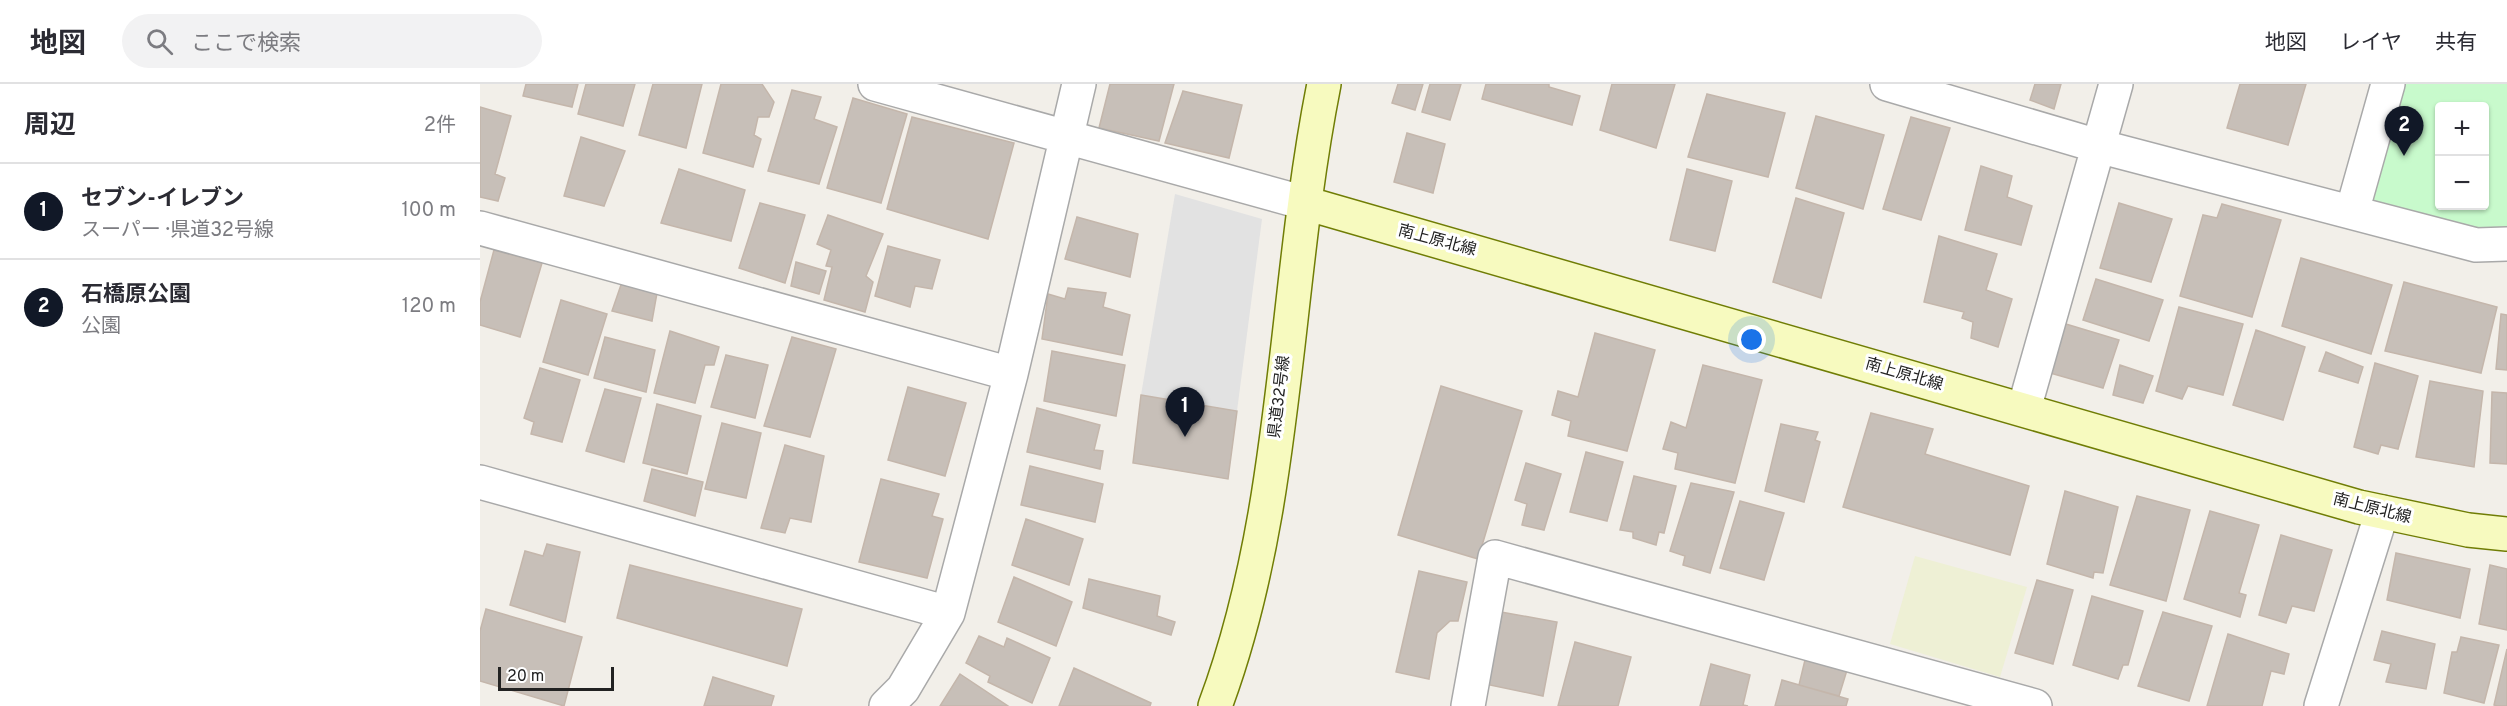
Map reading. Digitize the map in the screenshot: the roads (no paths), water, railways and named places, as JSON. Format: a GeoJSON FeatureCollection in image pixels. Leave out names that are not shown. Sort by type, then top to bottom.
{"type":"FeatureCollection","features":[{"type":"Feature","properties":{"kind":"street"},"geometry":{"type":"LineString","coordinates":[[875,84],[1305,203]]}},
{"type":"Feature","properties":{"kind":"street"},"geometry":{"type":"LineString","coordinates":[[886,706],[903,689],[948,613],[1011,374],[1079,84]]}},
{"type":"Feature","properties":{"kind":"street","name":"県道32号線"},"geometry":{"type":"LineString","coordinates":[[1215,706],[1236,651],[1253,582],[1266,510],[1305,203],[1324,84]]}},
{"type":"Feature","properties":{"kind":"street"},"geometry":{"type":"LineString","coordinates":[[1887,84],[2098,146],[2476,245],[2507,244]]}},
{"type":"Feature","properties":{"kind":"street"},"geometry":{"type":"LineString","coordinates":[[2024,409],[2116,84]]}},
{"type":"Feature","properties":{"kind":"street"},"geometry":{"type":"LineString","coordinates":[[2352,212],[2388,84]]}},
{"type":"Feature","properties":{"kind":"street","name":"南上原北線"},"geometry":{"type":"LineString","coordinates":[[1305,203],[2382,512],[2468,530],[2507,534]]}},
{"type":"Feature","properties":{"kind":"street"},"geometry":{"type":"LineString","coordinates":[[480,228],[1011,374]]}},
{"type":"Feature","properties":{"kind":"street"},"geometry":{"type":"LineString","coordinates":[[480,482],[948,613]]}},
{"type":"Feature","properties":{"kind":"street"},"geometry":{"type":"LineString","coordinates":[[2321,706],[2382,512]]}},
{"type":"Feature","properties":{"kind":"street"},"geometry":{"type":"LineString","coordinates":[[1468,706],[1495,557],[2035,706]]}},
{"type":"Feature","properties":{"kind":"place","name":"石橋原公園"},"geometry":{"type":"Point","coordinates":[2404,156]}},
{"type":"Feature","properties":{"kind":"place","name":"セブン-イレブン"},"geometry":{"type":"Point","coordinates":[1185,437]}}]}
